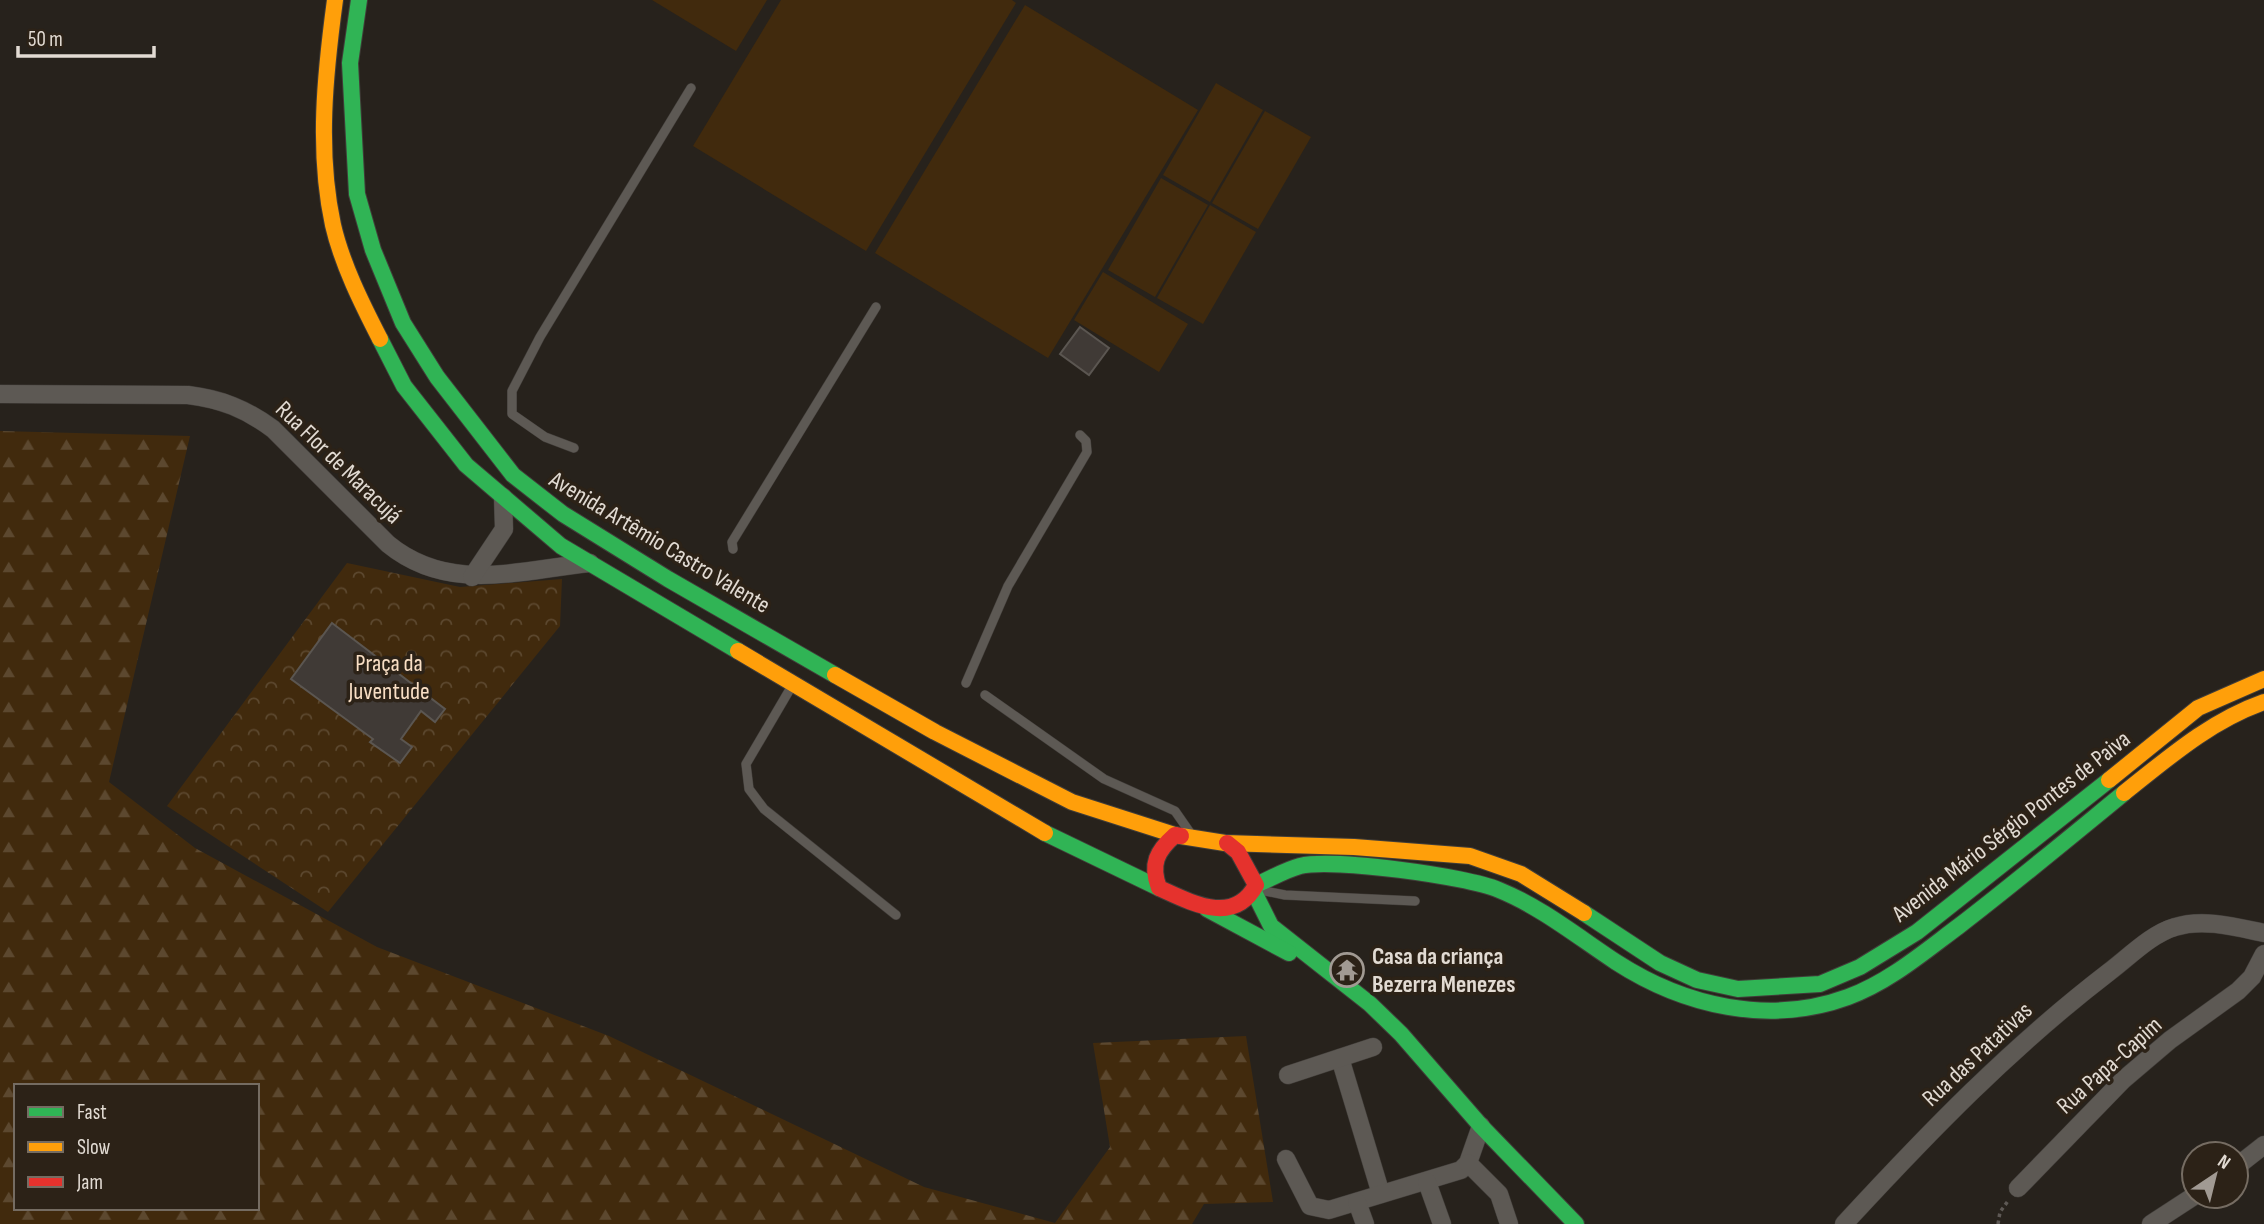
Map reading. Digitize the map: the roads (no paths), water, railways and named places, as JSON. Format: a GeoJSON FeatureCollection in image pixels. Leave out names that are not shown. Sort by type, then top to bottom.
{"type":"FeatureCollection","features":[{"type":"Feature","properties":{"kind":"main road"},"geometry":{"type":"LineString","coordinates":[[335,0],[325,71],[325,180],[334,228],[364,307],[404,386],[466,465],[561,546],[1046,834],[1207,909],[1294,956],[1322,967]]}},
{"type":"Feature","properties":{"kind":"main road","name":"Avenida Artêmio Castro Valente"},"geometry":{"type":"LineString","coordinates":[[359,0],[350,63],[357,194],[373,250],[403,323],[437,377],[490,449],[513,475],[563,514],[668,579],[935,732],[1072,802],[1183,835]]}},
{"type":"Feature","properties":{"kind":"main road","name":"Avenida Mário Sérgio Pontes de Paiva"},"geometry":{"type":"LineString","coordinates":[[1227,843],[1280,842],[1460,853],[1519,873],[1666,969],[1697,982],[1768,991],[1819,984],[1863,965],[1920,930],[2034,843],[2198,708],[2264,679]]}},
{"type":"Feature","properties":{"kind":"main road","name":"Avenida Mário Sérgio Pontes de Paiva"},"geometry":{"type":"LineString","coordinates":[[1255,888],[1301,866],[1324,865],[1464,880],[1500,891],[1545,915],[1662,991],[1709,1006],[1748,1010],[1830,1003],[1871,985],[1910,963],[2070,840],[2207,727],[2243,708],[2264,702]]}},
{"type":"Feature","properties":{"kind":"main road"},"geometry":{"type":"LineString","coordinates":[[1159,888],[1153,874],[1154,858],[1159,849],[1183,835],[1227,843],[1238,852],[1271,926],[1370,1004],[1401,1034],[1481,1126],[1576,1224]]}},
{"type":"Feature","properties":{"kind":"main road"},"geometry":{"type":"LineString","coordinates":[[1207,909],[1235,905],[1255,888]]}},
{"type":"Feature","properties":{"kind":"street","name":"Rua Flor de Maracujá"},"geometry":{"type":"LineString","coordinates":[[0,394],[188,395],[232,405],[253,414],[273,429],[354,513],[406,558],[424,567],[472,577],[590,563]]}},
{"type":"Feature","properties":{"kind":"street"},"geometry":{"type":"LineString","coordinates":[[472,577],[504,529],[503,497]]}},
{"type":"Feature","properties":{"kind":"street","name":"Rua das Patativas"},"geometry":{"type":"LineString","coordinates":[[1844,1224],[1967,1093],[2069,1003],[2157,935],[2175,927],[2193,924],[2215,924],[2264,933]]}},
{"type":"Feature","properties":{"kind":"street","name":"Rua Papa-Capim"},"geometry":{"type":"LineString","coordinates":[[2018,1188],[2123,1080],[2170,1040],[2238,991],[2252,977],[2264,954]]}},
{"type":"Feature","properties":{"kind":"street"},"geometry":{"type":"LineString","coordinates":[[1288,1075],[1373,1047]]}},
{"type":"Feature","properties":{"kind":"street"},"geometry":{"type":"LineString","coordinates":[[1340,1058],[1381,1194]]}},
{"type":"Feature","properties":{"kind":"street"},"geometry":{"type":"LineString","coordinates":[[1286,1159],[1310,1206],[1329,1210],[1461,1170],[1468,1163],[1481,1126]]}},
{"type":"Feature","properties":{"kind":"street"},"geometry":{"type":"LineString","coordinates":[[2250,1156],[2264,1145]]}},
{"type":"Feature","properties":{"kind":"street"},"geometry":{"type":"LineString","coordinates":[[1468,1163],[1499,1194],[1509,1224]]}},
{"type":"Feature","properties":{"kind":"street"},"geometry":{"type":"LineString","coordinates":[[1427,1182],[1442,1224]]}},
{"type":"Feature","properties":{"kind":"street"},"geometry":{"type":"LineString","coordinates":[[1357,1202],[1365,1224]]}},
{"type":"Feature","properties":{"kind":"street"},"geometry":{"type":"LineString","coordinates":[[2151,1224],[2180,1205]]}},
{"type":"Feature","properties":{"kind":"lane"},"geometry":{"type":"LineString","coordinates":[[574,448],[545,436],[512,414],[512,391],[560,302],[691,88]]}},
{"type":"Feature","properties":{"kind":"lane"},"geometry":{"type":"LineString","coordinates":[[733,549],[732,542],[876,307]]}},
{"type":"Feature","properties":{"kind":"lane"},"geometry":{"type":"LineString","coordinates":[[966,683],[1008,586],[1087,452],[1086,441],[1080,435]]}},
{"type":"Feature","properties":{"kind":"lane"},"geometry":{"type":"LineString","coordinates":[[794,683],[746,764],[749,789],[764,809],[896,915]]}},
{"type":"Feature","properties":{"kind":"lane"},"geometry":{"type":"LineString","coordinates":[[985,695],[1083,766],[1127,791],[1175,811],[1183,835]]}},
{"type":"Feature","properties":{"kind":"lane"},"geometry":{"type":"LineString","coordinates":[[1255,888],[1285,895],[1415,901]]}},
{"type":"Feature","properties":{"kind":"place","name":"Casa da criança Bezerra Menezes"},"geometry":{"type":"Point","coordinates":[1347,970]}},
{"type":"Feature","properties":{"kind":"park label","name":"Praça da Juventude"},"geometry":{"type":"Point","coordinates":[389,677]}}]}
